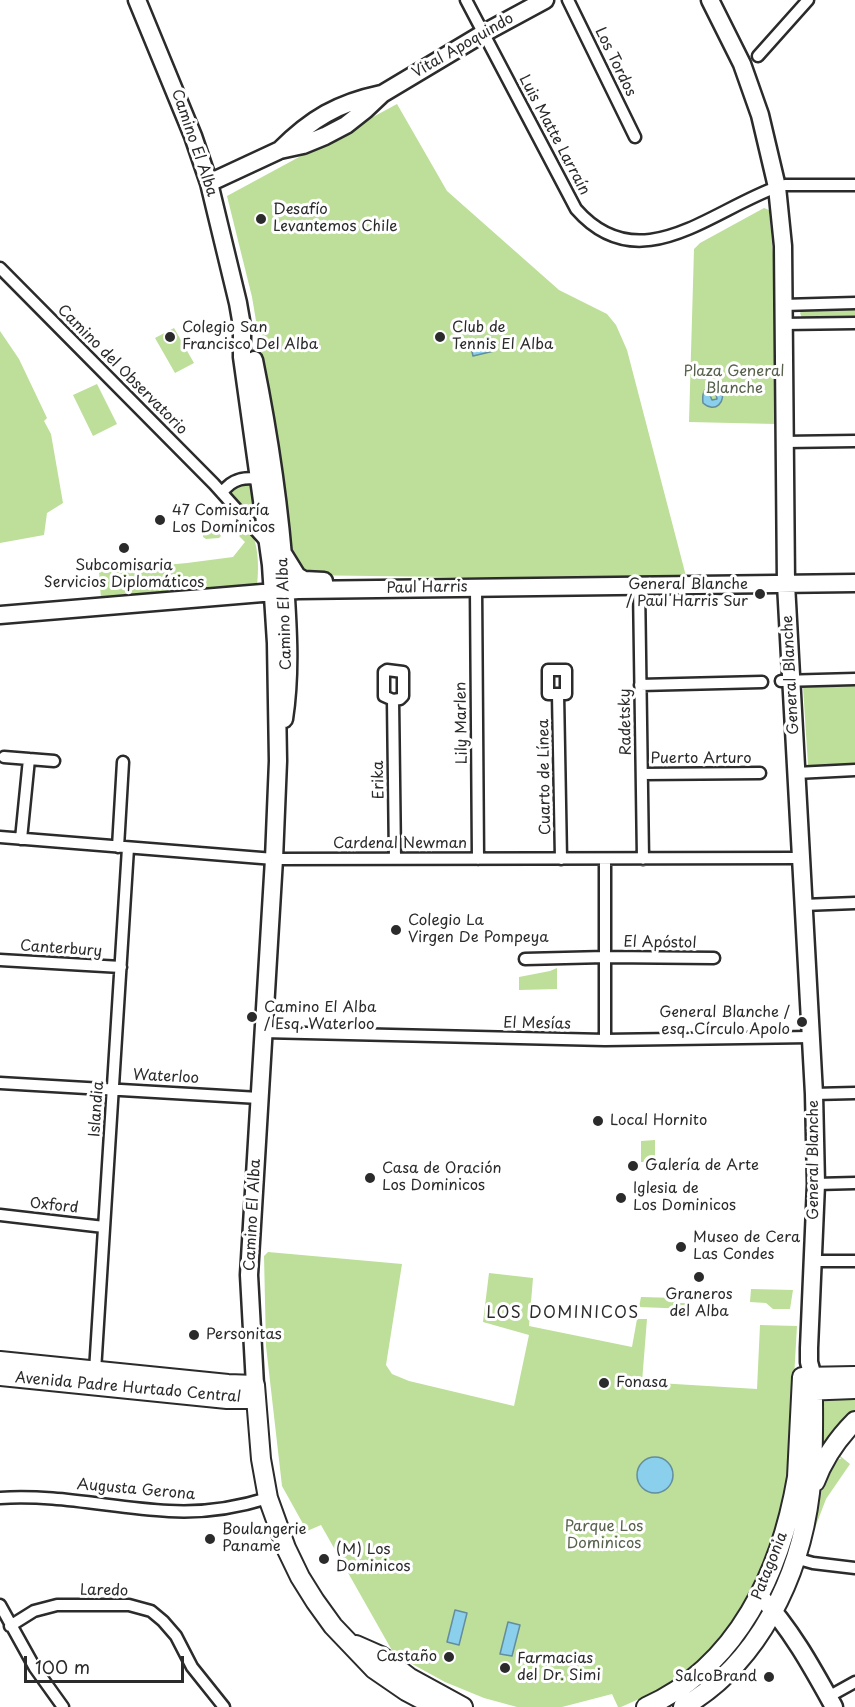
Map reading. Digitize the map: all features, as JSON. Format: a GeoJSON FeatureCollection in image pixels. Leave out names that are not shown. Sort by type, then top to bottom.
{"type":"FeatureCollection","features":[{"type":"Feature","properties":{"kind":"main road","name":"Camino El Alba"},"geometry":{"type":"LineString","coordinates":[[137,0],[194,136],[226,247],[242,327],[242,357],[261,478],[276,549],[280,591],[274,860],[249,1275],[261,1459],[268,1498],[286,1548],[315,1601],[333,1626],[352,1643],[374,1669],[406,1691],[436,1707]]}},
{"type":"Feature","properties":{"kind":"main road","name":"Vital Apoquindo"},"geometry":{"type":"LineString","coordinates":[[209,183],[280,150],[297,133],[336,107],[382,94],[484,33],[545,0]]}},
{"type":"Feature","properties":{"kind":"main road","name":"General Blanche"},"geometry":{"type":"LineString","coordinates":[[710,0],[731,40],[752,89],[777,187],[783,246],[786,681],[796,773],[814,1094],[816,1184],[808,1380]]}},
{"type":"Feature","properties":{"kind":"main road","name":"Camino El Alba"},"geometry":{"type":"LineString","coordinates":[[242,327],[251,346],[264,409],[278,506],[276,549]]}},
{"type":"Feature","properties":{"kind":"main road"},"geometry":{"type":"LineString","coordinates":[[276,549],[297,576],[304,580],[327,582],[337,589]]}},
{"type":"Feature","properties":{"kind":"main road","name":"Paul Harris"},"geometry":{"type":"LineString","coordinates":[[0,615],[280,591],[855,583]]}},
{"type":"Feature","properties":{"kind":"main road","name":"Avenida Padre Hurtado Central"},"geometry":{"type":"LineString","coordinates":[[0,1361],[255,1392]]}},
{"type":"Feature","properties":{"kind":"main road","name":"Avenida Padre Hurtado Central"},"geometry":{"type":"LineString","coordinates":[[0,1376],[227,1399],[255,1392]]}},
{"type":"Feature","properties":{"kind":"main road"},"geometry":{"type":"LineString","coordinates":[[808,1380],[855,1376]]}},
{"type":"Feature","properties":{"kind":"main road"},"geometry":{"type":"LineString","coordinates":[[808,1380],[855,1389]]}},
{"type":"Feature","properties":{"kind":"main road","name":"Patagonia"},"geometry":{"type":"LineString","coordinates":[[683,1707],[707,1691],[751,1647],[771,1616],[795,1558],[810,1495],[808,1380]]}},
{"type":"Feature","properties":{"kind":"main road","name":"Patagonia"},"geometry":{"type":"LineString","coordinates":[[646,1707],[676,1691],[705,1669],[735,1636],[756,1602],[783,1538],[795,1492],[808,1380]]}},
{"type":"Feature","properties":{"kind":"main road"},"geometry":{"type":"LineString","coordinates":[[810,1495],[823,1462],[833,1446],[855,1421]]}},
{"type":"Feature","properties":{"kind":"main road"},"geometry":{"type":"LineString","coordinates":[[756,1602],[771,1616],[828,1704]]}},
{"type":"Feature","properties":{"kind":"main road","name":"Camino El Alba"},"geometry":{"type":"LineString","coordinates":[[352,1643],[381,1656],[410,1678],[460,1706]]}},
{"type":"Feature","properties":{"kind":"street","name":"Luis Matte Larraín"},"geometry":{"type":"LineString","coordinates":[[466,0],[576,209],[589,223],[606,233],[635,241],[668,238],[777,187],[855,185]]}},
{"type":"Feature","properties":{"kind":"street","name":"Los Tordos"},"geometry":{"type":"LineString","coordinates":[[568,0],[635,136]]}},
{"type":"Feature","properties":{"kind":"street"},"geometry":{"type":"LineString","coordinates":[[758,56],[808,0]]}},
{"type":"Feature","properties":{"kind":"street","name":"Camino del Observatorio"},"geometry":{"type":"LineString","coordinates":[[0,268],[276,549]]}},
{"type":"Feature","properties":{"kind":"street"},"geometry":{"type":"LineString","coordinates":[[783,305],[855,303]]}},
{"type":"Feature","properties":{"kind":"street"},"geometry":{"type":"LineString","coordinates":[[783,324],[855,323]]}},
{"type":"Feature","properties":{"kind":"street"},"geometry":{"type":"LineString","coordinates":[[784,442],[855,441]]}},
{"type":"Feature","properties":{"kind":"street"},"geometry":{"type":"LineString","coordinates":[[222,493],[230,483],[237,479],[261,478],[267,481],[278,506]]}},
{"type":"Feature","properties":{"kind":"street","name":"Radetsky"},"geometry":{"type":"LineString","coordinates":[[639,586],[642,859]]}},
{"type":"Feature","properties":{"kind":"street","name":"Lily Marlen"},"geometry":{"type":"LineString","coordinates":[[476,588],[478,859]]}},
{"type":"Feature","properties":{"kind":"street"},"geometry":{"type":"LineString","coordinates":[[786,681],[855,679]]}},
{"type":"Feature","properties":{"kind":"street"},"geometry":{"type":"LineString","coordinates":[[640,685],[762,682]]}},
{"type":"Feature","properties":{"kind":"street","name":"Cuarto de Línea"},"geometry":{"type":"LineString","coordinates":[[558,694],[561,859]]}},
{"type":"Feature","properties":{"kind":"street","name":"Erika"},"geometry":{"type":"LineString","coordinates":[[393,700],[395,859]]}},
{"type":"Feature","properties":{"kind":"street"},"geometry":{"type":"LineString","coordinates":[[4,757],[54,761]]}},
{"type":"Feature","properties":{"kind":"street"},"geometry":{"type":"LineString","coordinates":[[21,839],[29,759]]}},
{"type":"Feature","properties":{"kind":"street","name":"Islandia"},"geometry":{"type":"LineString","coordinates":[[95,1371],[121,968],[123,762]]}},
{"type":"Feature","properties":{"kind":"street"},"geometry":{"type":"LineString","coordinates":[[796,773],[855,770]]}},
{"type":"Feature","properties":{"kind":"street","name":"Puerto Arturo"},"geometry":{"type":"LineString","coordinates":[[642,774],[760,774]]}},
{"type":"Feature","properties":{"kind":"street","name":"Cardenal Newman"},"geometry":{"type":"LineString","coordinates":[[0,837],[274,860],[801,858]]}},
{"type":"Feature","properties":{"kind":"street","name":"El Apóstol"},"geometry":{"type":"LineString","coordinates":[[605,859],[605,1040]]}},
{"type":"Feature","properties":{"kind":"street"},"geometry":{"type":"LineString","coordinates":[[803,905],[855,903]]}},
{"type":"Feature","properties":{"kind":"street"},"geometry":{"type":"LineString","coordinates":[[525,959],[605,957]]}},
{"type":"Feature","properties":{"kind":"street","name":"El Apóstol"},"geometry":{"type":"LineString","coordinates":[[605,957],[714,958]]}},
{"type":"Feature","properties":{"kind":"street","name":"Canterbury"},"geometry":{"type":"LineString","coordinates":[[0,960],[121,968]]}},
{"type":"Feature","properties":{"kind":"street","name":"El Mesías"},"geometry":{"type":"LineString","coordinates":[[263,1032],[605,1040],[811,1037]]}},
{"type":"Feature","properties":{"kind":"street","name":"Waterloo"},"geometry":{"type":"LineString","coordinates":[[0,1083],[259,1098]]}},
{"type":"Feature","properties":{"kind":"street"},"geometry":{"type":"LineString","coordinates":[[814,1094],[855,1093]]}},
{"type":"Feature","properties":{"kind":"street"},"geometry":{"type":"LineString","coordinates":[[816,1184],[855,1183]]}},
{"type":"Feature","properties":{"kind":"street","name":"Oxford"},"geometry":{"type":"LineString","coordinates":[[0,1215],[104,1227]]}},
{"type":"Feature","properties":{"kind":"street"},"geometry":{"type":"LineString","coordinates":[[813,1261],[855,1261]]}},
{"type":"Feature","properties":{"kind":"street","name":"Augusta Gerona"},"geometry":{"type":"LineString","coordinates":[[0,1498],[57,1498],[180,1511],[231,1508],[268,1498]]}},
{"type":"Feature","properties":{"kind":"street"},"geometry":{"type":"LineString","coordinates":[[795,1558],[855,1568]]}},
{"type":"Feature","properties":{"kind":"street"},"geometry":{"type":"LineString","coordinates":[[0,1605],[35,1668],[63,1707]]}},
{"type":"Feature","properties":{"kind":"street","name":"Laredo"},"geometry":{"type":"LineString","coordinates":[[10,1626],[34,1611],[57,1605],[129,1605],[150,1611],[164,1621],[176,1636],[192,1667],[224,1707]]}},
{"type":"Feature","properties":{"kind":"street"},"geometry":{"type":"LineString","coordinates":[[828,1704],[855,1682]]}},
{"type":"Feature","properties":{"kind":"green space","name":"Club de Tennis El Alba"},"geometry":{"type":"Polygon","coordinates":[[[397,104],[447,191],[559,290],[607,314],[616,325],[627,350],[687,580],[293,575],[275,434],[252,297],[227,196],[397,104]]]}},
{"type":"Feature","properties":{"kind":"green space","name":"Plaza General Blanche"},"geometry":{"type":"Polygon","coordinates":[[[764,208],[769,210],[774,265],[776,424],[689,422],[694,249],[700,243],[764,208]]]}},
{"type":"Feature","properties":{"kind":"green space"},"geometry":{"type":"Polygon","coordinates":[[[855,309],[855,317],[802,318],[800,313],[802,310],[855,309]]]}},
{"type":"Feature","properties":{"kind":"green space"},"geometry":{"type":"Polygon","coordinates":[[[174,328],[194,363],[175,373],[155,338],[174,328]]]}},
{"type":"Feature","properties":{"kind":"green space"},"geometry":{"type":"Polygon","coordinates":[[[0,331],[19,359],[47,418],[44,421],[51,434],[63,503],[47,513],[44,535],[0,543],[0,331]]]}},
{"type":"Feature","properties":{"kind":"green space"},"geometry":{"type":"Polygon","coordinates":[[[97,384],[117,424],[93,436],[73,395],[97,384]]]}},
{"type":"Feature","properties":{"kind":"green space"},"geometry":{"type":"Polygon","coordinates":[[[237,482],[256,484],[260,527],[229,493],[231,486],[237,482]]]}},
{"type":"Feature","properties":{"kind":"green space"},"geometry":{"type":"Polygon","coordinates":[[[204,520],[209,520],[221,536],[219,538],[206,539],[203,537],[202,523],[204,520]]]}},
{"type":"Feature","properties":{"kind":"green space"},"geometry":{"type":"Polygon","coordinates":[[[248,527],[256,547],[257,585],[101,599],[99,571],[233,557],[245,542],[239,536],[248,527]]]}},
{"type":"Feature","properties":{"kind":"green space"},"geometry":{"type":"Polygon","coordinates":[[[855,685],[855,765],[808,765],[803,687],[855,685]]]}},
{"type":"Feature","properties":{"kind":"green space"},"geometry":{"type":"Polygon","coordinates":[[[557,968],[557,989],[519,990],[519,977],[557,968]]]}},
{"type":"Feature","properties":{"kind":"green space"},"geometry":{"type":"Polygon","coordinates":[[[655,1140],[655,1162],[641,1162],[641,1141],[655,1140]]]}},
{"type":"Feature","properties":{"kind":"green space","name":"Parque Los Dominicos"},"geometry":{"type":"Polygon","coordinates":[[[268,1252],[402,1264],[386,1365],[392,1374],[409,1381],[514,1406],[529,1335],[483,1322],[489,1273],[533,1278],[529,1326],[632,1347],[637,1319],[647,1319],[642,1382],[757,1389],[760,1325],[797,1326],[788,1482],[784,1502],[759,1579],[735,1623],[699,1666],[666,1687],[621,1707],[618,1707],[612,1694],[562,1707],[517,1707],[484,1698],[445,1682],[394,1654],[321,1525],[307,1531],[282,1486],[266,1346],[264,1256],[268,1252]]]}},
{"type":"Feature","properties":{"kind":"green space"},"geometry":{"type":"Polygon","coordinates":[[[751,1289],[793,1290],[790,1309],[773,1309],[766,1303],[750,1302],[751,1289]]]}},
{"type":"Feature","properties":{"kind":"green space"},"geometry":{"type":"Polygon","coordinates":[[[641,1297],[677,1298],[677,1303],[690,1303],[690,1309],[639,1307],[641,1297]]]}},
{"type":"Feature","properties":{"kind":"green space"},"geometry":{"type":"Polygon","coordinates":[[[855,1395],[855,1412],[820,1453],[819,1397],[855,1395]]]}},
{"type":"Feature","properties":{"kind":"green space"},"geometry":{"type":"Polygon","coordinates":[[[839,1455],[850,1464],[826,1499],[807,1549],[823,1477],[831,1459],[841,1459],[839,1455]]]}},
{"type":"Feature","properties":{"kind":"water"},"geometry":{"type":"Polygon","coordinates":[[[491,338],[494,351],[473,356],[470,343],[491,338]]]}},
{"type":"Feature","properties":{"kind":"water"},"geometry":{"type":"Polygon","coordinates":[[[711,385],[716,386],[709,393],[712,400],[717,399],[716,394],[721,388],[721,402],[716,407],[703,403],[703,395],[711,385]]]}},
{"type":"Feature","properties":{"kind":"water"},"geometry":{"type":"Polygon","coordinates":[[[655,1457],[667,1463],[673,1475],[667,1487],[655,1493],[643,1487],[637,1475],[643,1463],[655,1457]]]}},
{"type":"Feature","properties":{"kind":"water"},"geometry":{"type":"Polygon","coordinates":[[[455,1610],[467,1613],[459,1645],[447,1642],[455,1610]]]}},
{"type":"Feature","properties":{"kind":"water"},"geometry":{"type":"Polygon","coordinates":[[[508,1622],[520,1625],[512,1656],[500,1654],[508,1622]]]}},
{"type":"Feature","properties":{"kind":"place","name":"Desafío Levantemos Chile"},"geometry":{"type":"Point","coordinates":[261,219]}},
{"type":"Feature","properties":{"kind":"place","name":"Colegio San Francisco Del Alba"},"geometry":{"type":"Point","coordinates":[170,337]}},
{"type":"Feature","properties":{"kind":"place","name":"Club de Tennis El Alba"},"geometry":{"type":"Point","coordinates":[440,337]}},
{"type":"Feature","properties":{"kind":"place","name":"47 Comisaría Los Dominicos"},"geometry":{"type":"Point","coordinates":[160,520]}},
{"type":"Feature","properties":{"kind":"place","name":"Subcomisaria Servicios Diplomáticos"},"geometry":{"type":"Point","coordinates":[124,548]}},
{"type":"Feature","properties":{"kind":"place","name":"General Blanche / Paul Harris Sur"},"geometry":{"type":"Point","coordinates":[760,594]}},
{"type":"Feature","properties":{"kind":"place","name":"Colegio La Virgen De Pompeya"},"geometry":{"type":"Point","coordinates":[396,930]}},
{"type":"Feature","properties":{"kind":"place","name":"Camino El Alba / Esq. Waterloo"},"geometry":{"type":"Point","coordinates":[252,1017]}},
{"type":"Feature","properties":{"kind":"place","name":"General Blanche / esq. Círculo Apolo"},"geometry":{"type":"Point","coordinates":[802,1022]}},
{"type":"Feature","properties":{"kind":"place","name":"Local Hornito"},"geometry":{"type":"Point","coordinates":[598,1121]}},
{"type":"Feature","properties":{"kind":"place","name":"Galería de Arte"},"geometry":{"type":"Point","coordinates":[633,1166]}},
{"type":"Feature","properties":{"kind":"place","name":"Casa de Oración Los Dominicos"},"geometry":{"type":"Point","coordinates":[370,1178]}},
{"type":"Feature","properties":{"kind":"place","name":"Iglesia de Los Dominicos"},"geometry":{"type":"Point","coordinates":[621,1198]}},
{"type":"Feature","properties":{"kind":"place","name":"Museo de Cera Las Condes"},"geometry":{"type":"Point","coordinates":[681,1247]}},
{"type":"Feature","properties":{"kind":"place","name":"Graneros del Alba"},"geometry":{"type":"Point","coordinates":[699,1277]}},
{"type":"Feature","properties":{"kind":"place","name":"Personitas"},"geometry":{"type":"Point","coordinates":[194,1335]}},
{"type":"Feature","properties":{"kind":"place","name":"Fonasa"},"geometry":{"type":"Point","coordinates":[604,1383]}},
{"type":"Feature","properties":{"kind":"place","name":"Boulangerie Paname"},"geometry":{"type":"Point","coordinates":[210,1539]}},
{"type":"Feature","properties":{"kind":"place","name":"(M) Los Dominicos"},"geometry":{"type":"Point","coordinates":[324,1559]}},
{"type":"Feature","properties":{"kind":"place","name":"Castaño"},"geometry":{"type":"Point","coordinates":[449,1657]}},
{"type":"Feature","properties":{"kind":"place","name":"Farmacias del Dr. Simi"},"geometry":{"type":"Point","coordinates":[505,1668]}},
{"type":"Feature","properties":{"kind":"place","name":"SalcoBrand"},"geometry":{"type":"Point","coordinates":[769,1677]}},
{"type":"Feature","properties":{"kind":"district","name":"LOS DOMINICOS"},"geometry":{"type":"Point","coordinates":[563,1314]}}]}
